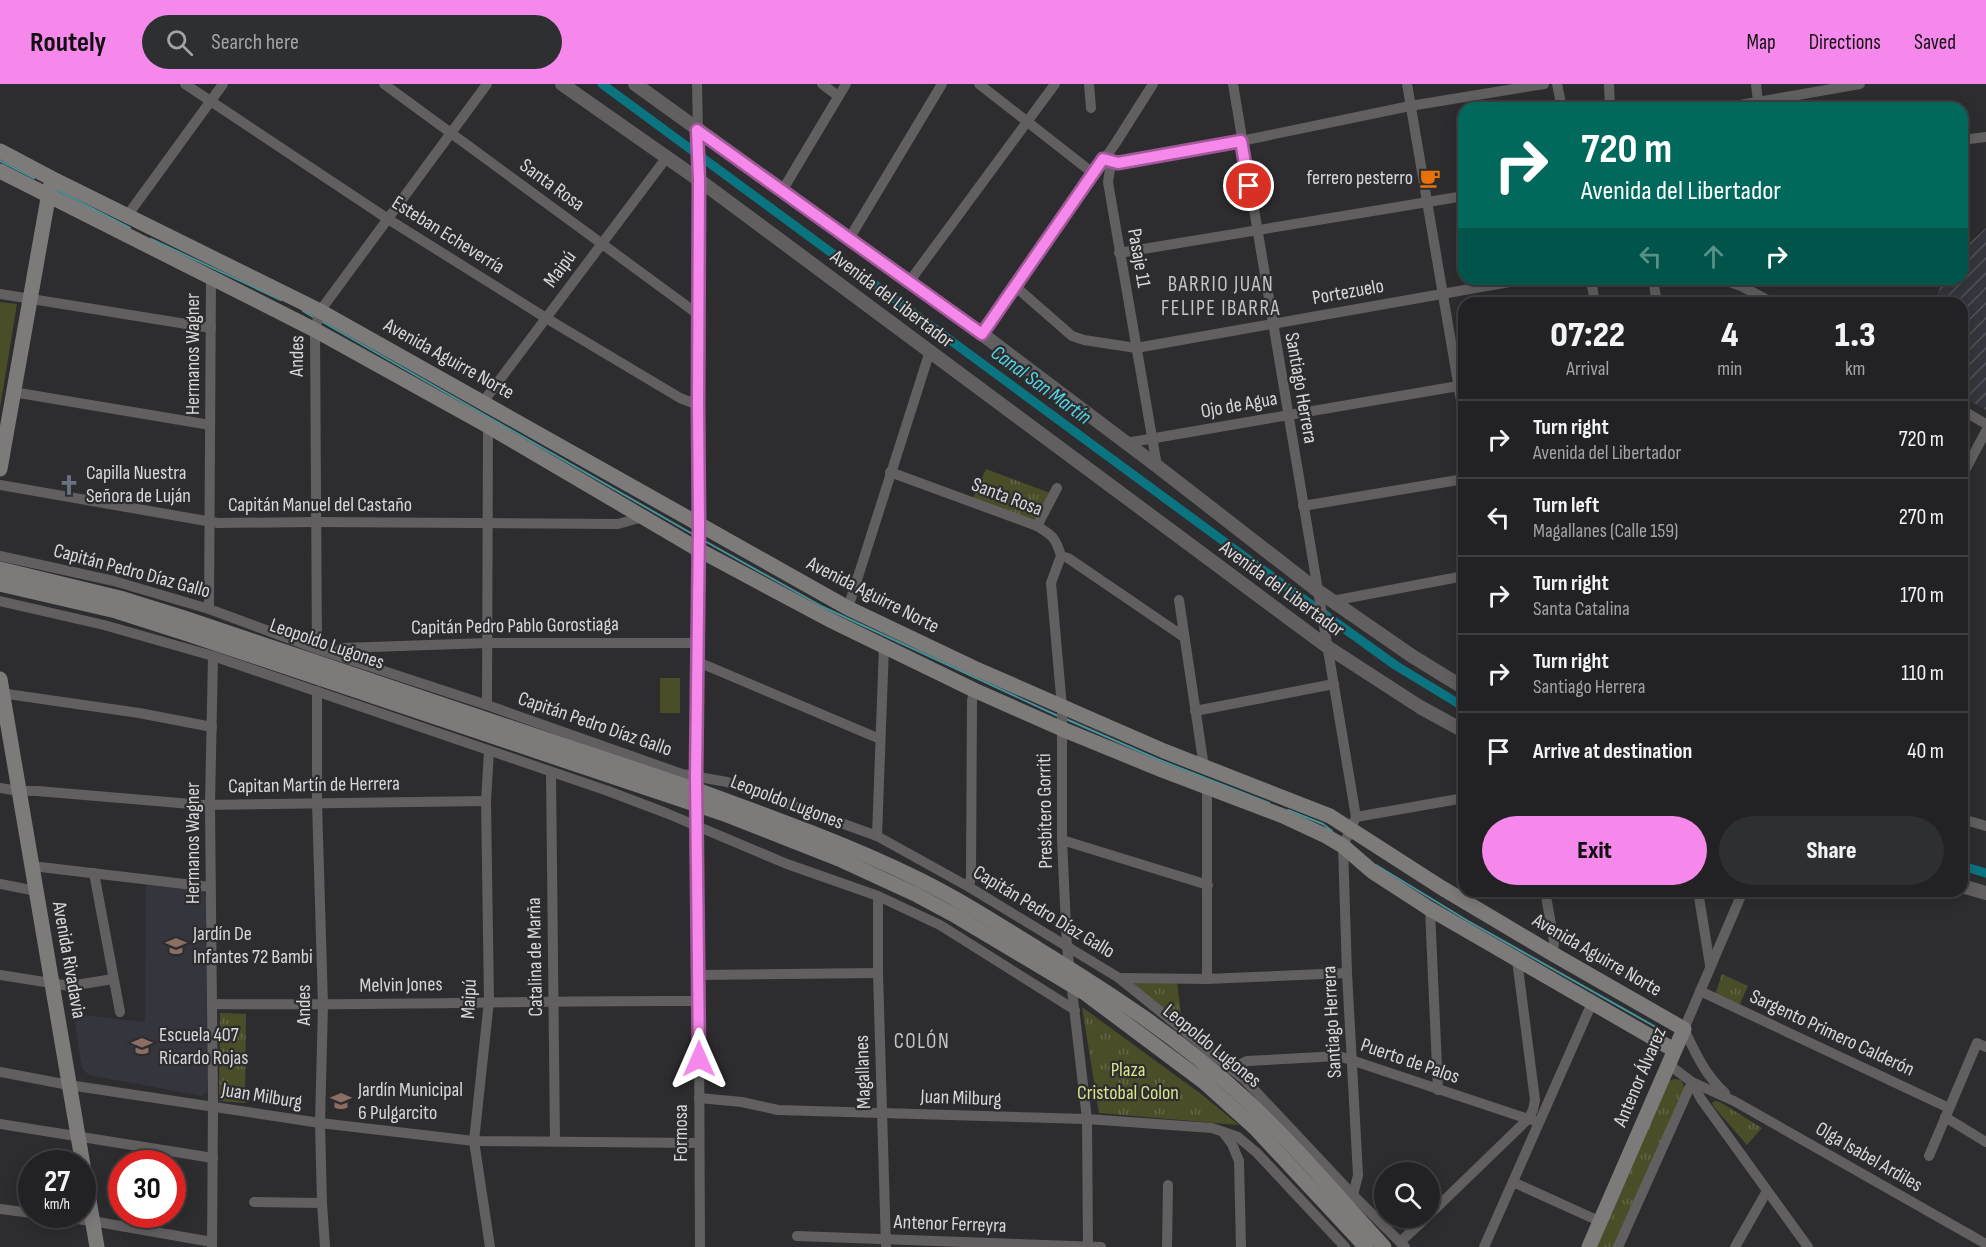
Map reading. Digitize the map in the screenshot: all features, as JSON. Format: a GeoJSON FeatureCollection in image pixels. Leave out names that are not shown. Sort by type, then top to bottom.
{"type":"FeatureCollection","features":[{"type":"Feature","properties":{"kind":"main road"},"geometry":{"type":"LineString","coordinates":[[0,151],[50,188]]}},
{"type":"Feature","properties":{"kind":"main road"},"geometry":{"type":"LineString","coordinates":[[0,171],[50,188]]}},
{"type":"Feature","properties":{"kind":"main road","name":"Avenida Aguirre Norte"},"geometry":{"type":"LineString","coordinates":[[50,188],[127,216],[318,320],[483,402],[830,620],[974,690],[1204,767],[1354,823],[1442,888],[1684,1029]]}},
{"type":"Feature","properties":{"kind":"main road","name":"Avenida Aguirre Norte"},"geometry":{"type":"LineString","coordinates":[[50,188],[211,278],[318,320],[488,426],[643,517],[699,538],[974,668],[1062,718],[1208,788],[1283,816],[1326,836],[1373,872],[1430,909],[1674,1050]]}},
{"type":"Feature","properties":{"kind":"main road"},"geometry":{"type":"LineString","coordinates":[[0,469],[50,188]]}},
{"type":"Feature","properties":{"kind":"main road","name":"Leopoldo Lugones"},"geometry":{"type":"LineString","coordinates":[[0,569],[120,598],[184,618],[697,791],[763,814],[916,878],[967,905],[1070,968],[1172,1038],[1243,1098],[1275,1129],[1384,1247]]}},
{"type":"Feature","properties":{"kind":"main road","name":"Leopoldo Lugones"},"geometry":{"type":"LineString","coordinates":[[0,584],[116,611],[697,791],[727,815],[839,859],[915,894],[1071,985],[1204,1082],[1229,1103],[1288,1162],[1366,1247]]}},
{"type":"Feature","properties":{"kind":"main road","name":"Avenida Rivadavia"},"geometry":{"type":"LineString","coordinates":[[1,689],[80,1150]]}},
{"type":"Feature","properties":{"kind":"main road","name":"Antenor Álvarez"},"geometry":{"type":"LineString","coordinates":[[1589,1247],[1684,1029]]}},
{"type":"Feature","properties":{"kind":"main road","name":"Avenida Rivadavia"},"geometry":{"type":"LineString","coordinates":[[93,1228],[97,1247]]}},
{"type":"Feature","properties":{"kind":"street","name":"Esteban Echeverría"},"geometry":{"type":"LineString","coordinates":[[185,84],[388,219],[546,318],[680,398],[698,405]]}},
{"type":"Feature","properties":{"kind":"street"},"geometry":{"type":"LineString","coordinates":[[127,216],[223,84]]}},
{"type":"Feature","properties":{"kind":"street","name":"Santa Rosa"},"geometry":{"type":"LineString","coordinates":[[384,84],[699,315]]}},
{"type":"Feature","properties":{"kind":"street","name":"Andes"},"geometry":{"type":"LineString","coordinates":[[317,649],[315,522],[318,320],[388,219],[488,84]]}},
{"type":"Feature","properties":{"kind":"street","name":"Avenida del Libertador"},"geometry":{"type":"LineString","coordinates":[[562,84],[667,157],[698,172],[930,351],[1329,648],[1458,728]]}},
{"type":"Feature","properties":{"kind":"street","name":"Avenida del Libertador"},"geometry":{"type":"LineString","coordinates":[[634,84],[982,334],[1318,591],[1412,656],[1458,684]]}},
{"type":"Feature","properties":{"kind":"street","name":"Formosa"},"geometry":{"type":"LineString","coordinates":[[697,84],[699,315],[697,791],[700,1247]]}},
{"type":"Feature","properties":{"kind":"street"},"geometry":{"type":"LineString","coordinates":[[822,84],[838,96]]}},
{"type":"Feature","properties":{"kind":"street"},"geometry":{"type":"LineString","coordinates":[[782,191],[846,84]]}},
{"type":"Feature","properties":{"kind":"street"},"geometry":{"type":"LineString","coordinates":[[849,239],[942,84]]}},
{"type":"Feature","properties":{"kind":"street"},"geometry":{"type":"LineString","coordinates":[[979,84],[1094,174]]}},
{"type":"Feature","properties":{"kind":"street"},"geometry":{"type":"LineString","coordinates":[[909,282],[1055,84]]}},
{"type":"Feature","properties":{"kind":"street"},"geometry":{"type":"LineString","coordinates":[[1089,84],[1091,108]]}},
{"type":"Feature","properties":{"kind":"street"},"geometry":{"type":"LineString","coordinates":[[982,334],[1094,174],[1107,161],[1153,84]]}},
{"type":"Feature","properties":{"kind":"street","name":"Santiago Herrera"},"geometry":{"type":"LineString","coordinates":[[1233,84],[1272,324],[1329,648],[1354,823]]}},
{"type":"Feature","properties":{"kind":"street"},"geometry":{"type":"LineString","coordinates":[[1407,84],[1442,294],[1458,371]]}},
{"type":"Feature","properties":{"kind":"street"},"geometry":{"type":"LineString","coordinates":[[1107,161],[1241,141],[1410,106],[1544,84]]}},
{"type":"Feature","properties":{"kind":"street"},"geometry":{"type":"LineString","coordinates":[[1557,84],[1561,102]]}},
{"type":"Feature","properties":{"kind":"street"},"geometry":{"type":"LineString","coordinates":[[1609,84],[1610,102]]}},
{"type":"Feature","properties":{"kind":"street"},"geometry":{"type":"LineString","coordinates":[[1756,84],[1758,102],[1860,84]]}},
{"type":"Feature","properties":{"kind":"street"},"geometry":{"type":"LineString","coordinates":[[1968,139],[1986,137]]}},
{"type":"Feature","properties":{"kind":"street","name":"Maipú"},"geometry":{"type":"LineString","coordinates":[[483,402],[667,157]]}},
{"type":"Feature","properties":{"kind":"street","name":"Pasaje 11"},"geometry":{"type":"LineString","coordinates":[[1107,161],[1119,253],[1157,466]]}},
{"type":"Feature","properties":{"kind":"street"},"geometry":{"type":"LineString","coordinates":[[1119,253],[1458,197]]}},
{"type":"Feature","properties":{"kind":"street","name":"Hermanos Wagner"},"geometry":{"type":"LineString","coordinates":[[209,609],[211,278]]}},
{"type":"Feature","properties":{"kind":"street","name":"Portezuelo"},"geometry":{"type":"LineString","coordinates":[[1016,287],[1072,336],[1136,348],[1493,285]]}},
{"type":"Feature","properties":{"kind":"street"},"geometry":{"type":"LineString","coordinates":[[1738,285],[1762,297]]}},
{"type":"Feature","properties":{"kind":"street"},"geometry":{"type":"LineString","coordinates":[[0,294],[211,328]]}},
{"type":"Feature","properties":{"kind":"street"},"geometry":{"type":"LineString","coordinates":[[848,608],[930,351]]}},
{"type":"Feature","properties":{"kind":"street","name":"Ojo de Agua"},"geometry":{"type":"LineString","coordinates":[[1126,443],[1458,387]]}},
{"type":"Feature","properties":{"kind":"street"},"geometry":{"type":"LineString","coordinates":[[13,392],[210,425]]}},
{"type":"Feature","properties":{"kind":"street"},"geometry":{"type":"LineString","coordinates":[[1968,414],[1986,424]]}},
{"type":"Feature","properties":{"kind":"street"},"geometry":{"type":"LineString","coordinates":[[486,705],[488,426]]}},
{"type":"Feature","properties":{"kind":"street"},"geometry":{"type":"LineString","coordinates":[[1968,465],[1986,431]]}},
{"type":"Feature","properties":{"kind":"street","name":"Santa Rosa"},"geometry":{"type":"LineString","coordinates":[[890,472],[1036,526],[1051,535],[1061,555],[1185,637]]}},
{"type":"Feature","properties":{"kind":"street"},"geometry":{"type":"LineString","coordinates":[[1303,506],[1458,480]]}},
{"type":"Feature","properties":{"kind":"street","name":"Capitán Manuel del Castaño"},"geometry":{"type":"LineString","coordinates":[[0,485],[210,522],[618,524],[643,517]]}},
{"type":"Feature","properties":{"kind":"street"},"geometry":{"type":"LineString","coordinates":[[1036,526],[1057,488]]}},
{"type":"Feature","properties":{"kind":"street","name":"Presbítero Gorriti"},"geometry":{"type":"LineString","coordinates":[[1061,555],[1051,583],[1062,718],[1062,840],[1067,947],[1087,1119],[1088,1247]]}},
{"type":"Feature","properties":{"kind":"street","name":"Capitán Pedro Díaz Gallo"},"geometry":{"type":"LineString","coordinates":[[0,556],[114,581],[209,609],[317,649],[682,774],[697,791],[727,782],[877,836],[969,887],[1119,978],[1253,1088],[1402,1245]]}},
{"type":"Feature","properties":{"kind":"street"},"geometry":{"type":"LineString","coordinates":[[1332,601],[1458,577]]}},
{"type":"Feature","properties":{"kind":"street"},"geometry":{"type":"LineString","coordinates":[[1179,600],[1204,767]]}},
{"type":"Feature","properties":{"kind":"street"},"geometry":{"type":"LineString","coordinates":[[0,601],[104,625],[213,656],[608,791],[787,864],[878,896],[940,925],[1075,1010]]}},
{"type":"Feature","properties":{"kind":"street","name":"Capitán Pedro Pablo Gorostiaga"},"geometry":{"type":"LineString","coordinates":[[334,654],[342,648],[487,643],[698,643]]}},
{"type":"Feature","properties":{"kind":"street"},"geometry":{"type":"LineString","coordinates":[[877,836],[884,646]]}},
{"type":"Feature","properties":{"kind":"street","name":"Hermanos Wagner"},"geometry":{"type":"LineString","coordinates":[[212,1245],[210,805],[213,656]]}},
{"type":"Feature","properties":{"kind":"street"},"geometry":{"type":"LineString","coordinates":[[698,662],[880,739]]}},
{"type":"Feature","properties":{"kind":"street"},"geometry":{"type":"LineString","coordinates":[[1196,711],[1334,684]]}},
{"type":"Feature","properties":{"kind":"street"},"geometry":{"type":"LineString","coordinates":[[1,689],[212,727]]}},
{"type":"Feature","properties":{"kind":"street"},"geometry":{"type":"LineString","coordinates":[[969,887],[974,690]]}},
{"type":"Feature","properties":{"kind":"street","name":"Andes"},"geometry":{"type":"LineString","coordinates":[[317,691],[317,803],[323,1005],[320,1123],[325,1247]]}},
{"type":"Feature","properties":{"kind":"street","name":"Maipú"},"geometry":{"type":"LineString","coordinates":[[489,750],[486,801],[489,1001],[474,1141],[490,1247]]}},
{"type":"Feature","properties":{"kind":"street","name":"Catalina de Marña"},"geometry":{"type":"LineString","coordinates":[[551,773],[555,1141]]}},
{"type":"Feature","properties":{"kind":"street","name":"Capitan Martín de Herrera"},"geometry":{"type":"LineString","coordinates":[[0,788],[210,805],[486,801]]}},
{"type":"Feature","properties":{"kind":"street"},"geometry":{"type":"LineString","coordinates":[[1207,979],[1208,788]]}},
{"type":"Feature","properties":{"kind":"street"},"geometry":{"type":"LineString","coordinates":[[1342,846],[1354,823],[1458,799]]}},
{"type":"Feature","properties":{"kind":"street"},"geometry":{"type":"LineString","coordinates":[[1968,821],[1986,826]]}},
{"type":"Feature","properties":{"kind":"street"},"geometry":{"type":"LineString","coordinates":[[1062,840],[1208,885]]}},
{"type":"Feature","properties":{"kind":"street","name":"Santiago Herrera"},"geometry":{"type":"LineString","coordinates":[[1342,846],[1358,1174],[1353,1195]]}},
{"type":"Feature","properties":{"kind":"street"},"geometry":{"type":"LineString","coordinates":[[32,866],[210,887]]}},
{"type":"Feature","properties":{"kind":"street"},"geometry":{"type":"LineString","coordinates":[[94,873],[120,1012]]}},
{"type":"Feature","properties":{"kind":"street"},"geometry":{"type":"LineString","coordinates":[[0,885],[36,891]]}},
{"type":"Feature","properties":{"kind":"street"},"geometry":{"type":"LineString","coordinates":[[1968,888],[1986,893]]}},
{"type":"Feature","properties":{"kind":"street","name":"Magallanes"},"geometry":{"type":"LineString","coordinates":[[878,896],[886,1243]]}},
{"type":"Feature","properties":{"kind":"street"},"geometry":{"type":"LineString","coordinates":[[1547,897],[1554,941],[1553,954]]}},
{"type":"Feature","properties":{"kind":"street"},"geometry":{"type":"LineString","coordinates":[[1699,897],[1711,966]]}},
{"type":"Feature","properties":{"kind":"street","name":"Antenor Álvarez"},"geometry":{"type":"LineString","coordinates":[[1684,1029],[1740,897]]}},
{"type":"Feature","properties":{"kind":"street"},"geometry":{"type":"LineString","coordinates":[[1430,909],[1438,1090]]}},
{"type":"Feature","properties":{"kind":"street"},"geometry":{"type":"LineString","coordinates":[[1440,1204],[1527,1119],[1533,1110],[1535,1100],[1517,960]]}},
{"type":"Feature","properties":{"kind":"street"},"geometry":{"type":"LineString","coordinates":[[699,975],[878,973]]}},
{"type":"Feature","properties":{"kind":"street"},"geometry":{"type":"LineString","coordinates":[[1119,978],[1207,979],[1347,973]]}},
{"type":"Feature","properties":{"kind":"street"},"geometry":{"type":"LineString","coordinates":[[0,975],[70,986],[113,979]]}},
{"type":"Feature","properties":{"kind":"street","name":"Sargento Primero Calderón"},"geometry":{"type":"LineString","coordinates":[[1700,991],[1947,1112],[1986,1142]]}},
{"type":"Feature","properties":{"kind":"street","name":"Melvin Jones"},"geometry":{"type":"LineString","coordinates":[[212,1004],[323,1005],[554,1000],[699,1000]]}},
{"type":"Feature","properties":{"kind":"street"},"geometry":{"type":"LineString","coordinates":[[1484,1247],[1592,1003]]}},
{"type":"Feature","properties":{"kind":"street"},"geometry":{"type":"LineString","coordinates":[[1684,1029],[1704,1068],[1717,1086],[1734,1101]]}},
{"type":"Feature","properties":{"kind":"street"},"geometry":{"type":"LineString","coordinates":[[1929,1156],[1947,1112],[1981,1045]]}},
{"type":"Feature","properties":{"kind":"street","name":"Puerto de Palos"},"geometry":{"type":"LineString","coordinates":[[1232,1069],[1246,1061],[1339,1056],[1539,1122]]}},
{"type":"Feature","properties":{"kind":"street"},"geometry":{"type":"LineString","coordinates":[[1668,1064],[1692,1082],[1734,1101]]}},
{"type":"Feature","properties":{"kind":"street","name":"Juan Milburg"},"geometry":{"type":"LineString","coordinates":[[0,1072],[320,1123],[474,1141],[699,1143]]}},
{"type":"Feature","properties":{"kind":"street"},"geometry":{"type":"LineString","coordinates":[[1692,1082],[1701,1099],[1808,1247]]}},
{"type":"Feature","properties":{"kind":"street"},"geometry":{"type":"LineString","coordinates":[[1618,1247],[1692,1082]]}},
{"type":"Feature","properties":{"kind":"street","name":"Juan Milburg"},"geometry":{"type":"LineString","coordinates":[[699,1098],[742,1102],[778,1110],[1087,1119],[1212,1128],[1238,1137],[1257,1153],[1345,1247]]}},
{"type":"Feature","properties":{"kind":"street","name":"Olga Isabel Ardiles"},"geometry":{"type":"LineString","coordinates":[[1734,1101],[1986,1244]]}},
{"type":"Feature","properties":{"kind":"street"},"geometry":{"type":"LineString","coordinates":[[0,1124],[213,1158]]}},
{"type":"Feature","properties":{"kind":"street"},"geometry":{"type":"LineString","coordinates":[[1222,1132],[1232,1144],[1239,1161],[1241,1247]]}},
{"type":"Feature","properties":{"kind":"street"},"geometry":{"type":"LineString","coordinates":[[1513,1182],[1600,1222]]}},
{"type":"Feature","properties":{"kind":"street"},"geometry":{"type":"LineString","coordinates":[[1167,1247],[1168,1185]]}},
{"type":"Feature","properties":{"kind":"street"},"geometry":{"type":"LineString","coordinates":[[1735,1247],[1767,1191]]}},
{"type":"Feature","properties":{"kind":"street"},"geometry":{"type":"LineString","coordinates":[[254,1202],[322,1203]]}},
{"type":"Feature","properties":{"kind":"street"},"geometry":{"type":"LineString","coordinates":[[0,1209],[18,1211]]}},
{"type":"Feature","properties":{"kind":"street"},"geometry":{"type":"LineString","coordinates":[[96,1222],[212,1245]]}},
{"type":"Feature","properties":{"kind":"street"},"geometry":{"type":"LineString","coordinates":[[1402,1245],[1417,1228]]}},
{"type":"Feature","properties":{"kind":"street","name":"Antenor Ferreyra"},"geometry":{"type":"LineString","coordinates":[[797,1236],[886,1243],[1101,1247]]}},
{"type":"Feature","properties":{"kind":"shaded area"},"geometry":{"type":"Polygon","coordinates":[[[1986,228],[1986,410],[1968,400],[1968,297],[1936,297],[1941,285],[1968,285],[1968,244],[1986,228]]]}},
{"type":"Feature","properties":{"kind":"shaded area"},"geometry":{"type":"Polygon","coordinates":[[[148,884],[202,890],[206,896],[207,1091],[202,1096],[89,1075],[82,1068],[75,1023],[83,1015],[145,1022],[146,888],[148,884]]]}},
{"type":"Feature","properties":{"kind":"green space"},"geometry":{"type":"Polygon","coordinates":[[[0,302],[17,304],[0,408],[0,302]]]}},
{"type":"Feature","properties":{"kind":"green space"},"geometry":{"type":"Polygon","coordinates":[[[986,469],[1050,493],[1035,521],[973,498],[986,469]]]}},
{"type":"Feature","properties":{"kind":"green space"},"geometry":{"type":"Polygon","coordinates":[[[660,678],[680,678],[680,713],[660,713],[660,678]]]}},
{"type":"Feature","properties":{"kind":"green space"},"geometry":{"type":"Polygon","coordinates":[[[1722,974],[1748,986],[1739,1006],[1715,995],[1722,974]]]}},
{"type":"Feature","properties":{"kind":"green space"},"geometry":{"type":"Polygon","coordinates":[[[1177,981],[1182,1023],[1130,982],[1177,981]]]}},
{"type":"Feature","properties":{"kind":"green space","name":"Plaza Cristobal Colon"},"geometry":{"type":"Polygon","coordinates":[[[1082,1007],[1201,1094],[1239,1125],[1099,1113],[1082,1007]]]}},
{"type":"Feature","properties":{"kind":"green space"},"geometry":{"type":"Polygon","coordinates":[[[220,1013],[246,1014],[245,1103],[219,1101],[220,1013]]]}},
{"type":"Feature","properties":{"kind":"green space"},"geometry":{"type":"Polygon","coordinates":[[[1681,1080],[1685,1088],[1616,1247],[1598,1247],[1597,1241],[1669,1081],[1681,1080]]]}},
{"type":"Feature","properties":{"kind":"green space"},"geometry":{"type":"Polygon","coordinates":[[[1715,1101],[1762,1128],[1747,1145],[1714,1107],[1712,1103],[1715,1101]]]}},
{"type":"Feature","properties":{"kind":"waterway","name":"Canal San Martín"},"geometry":{"type":"LineString","coordinates":[[602,84],[1245,557],[1395,665],[1458,703]]}},
{"type":"Feature","properties":{"kind":"waterway"},"geometry":{"type":"LineString","coordinates":[[0,161],[34,178]]}},
{"type":"Feature","properties":{"kind":"waterway"},"geometry":{"type":"LineString","coordinates":[[55,189],[130,228]]}},
{"type":"Feature","properties":{"kind":"waterway"},"geometry":{"type":"LineString","coordinates":[[151,239],[281,300]]}},
{"type":"Feature","properties":{"kind":"waterway"},"geometry":{"type":"LineString","coordinates":[[303,311],[313,317]]}},
{"type":"Feature","properties":{"kind":"waterway"},"geometry":{"type":"LineString","coordinates":[[321,321],[696,536]]}},
{"type":"Feature","properties":{"kind":"waterway"},"geometry":{"type":"LineString","coordinates":[[703,540],[823,607],[1058,716]]}},
{"type":"Feature","properties":{"kind":"waterway"},"geometry":{"type":"LineString","coordinates":[[1066,719],[1157,759],[1269,803]]}},
{"type":"Feature","properties":{"kind":"waterway"},"geometry":{"type":"LineString","coordinates":[[1288,810],[1323,824],[1332,831]]}},
{"type":"Feature","properties":{"kind":"waterway"},"geometry":{"type":"LineString","coordinates":[[1376,865],[1468,921],[1661,1030]]}},
{"type":"Feature","properties":{"kind":"waterway","name":"Canal San Martín"},"geometry":{"type":"LineString","coordinates":[[1968,868],[1986,873]]}},
{"type":"Feature","properties":{"kind":"place","name":"ferrero pesterro"},"geometry":{"type":"Point","coordinates":[1430,178]}},
{"type":"Feature","properties":{"kind":"place","name":"Capilla Nuestra Señora de Luján"},"geometry":{"type":"Point","coordinates":[69,485]}},
{"type":"Feature","properties":{"kind":"place","name":"Jardín De Infantes 72 Bambi"},"geometry":{"type":"Point","coordinates":[176,946]}},
{"type":"Feature","properties":{"kind":"place","name":"Escuela 407 Ricardo Rojas"},"geometry":{"type":"Point","coordinates":[142,1046]}},
{"type":"Feature","properties":{"kind":"place","name":"Jardín Municipal 6 Pulgarcito"},"geometry":{"type":"Point","coordinates":[341,1101]}},
{"type":"Feature","properties":{"kind":"district","name":"BARRIO JUAN FELIPE IBARRA"},"geometry":{"type":"Point","coordinates":[1221,296]}},
{"type":"Feature","properties":{"kind":"district","name":"COLÓN"},"geometry":{"type":"Point","coordinates":[922,1041]}},
{"type":"Feature","properties":{"kind":"route"},"geometry":{"type":"LineString","coordinates":[[699,1059],[696,777],[699,526],[697,130],[982,334],[1103,159],[1111,163],[1118,163],[1241,141],[1249,186]]}}]}
